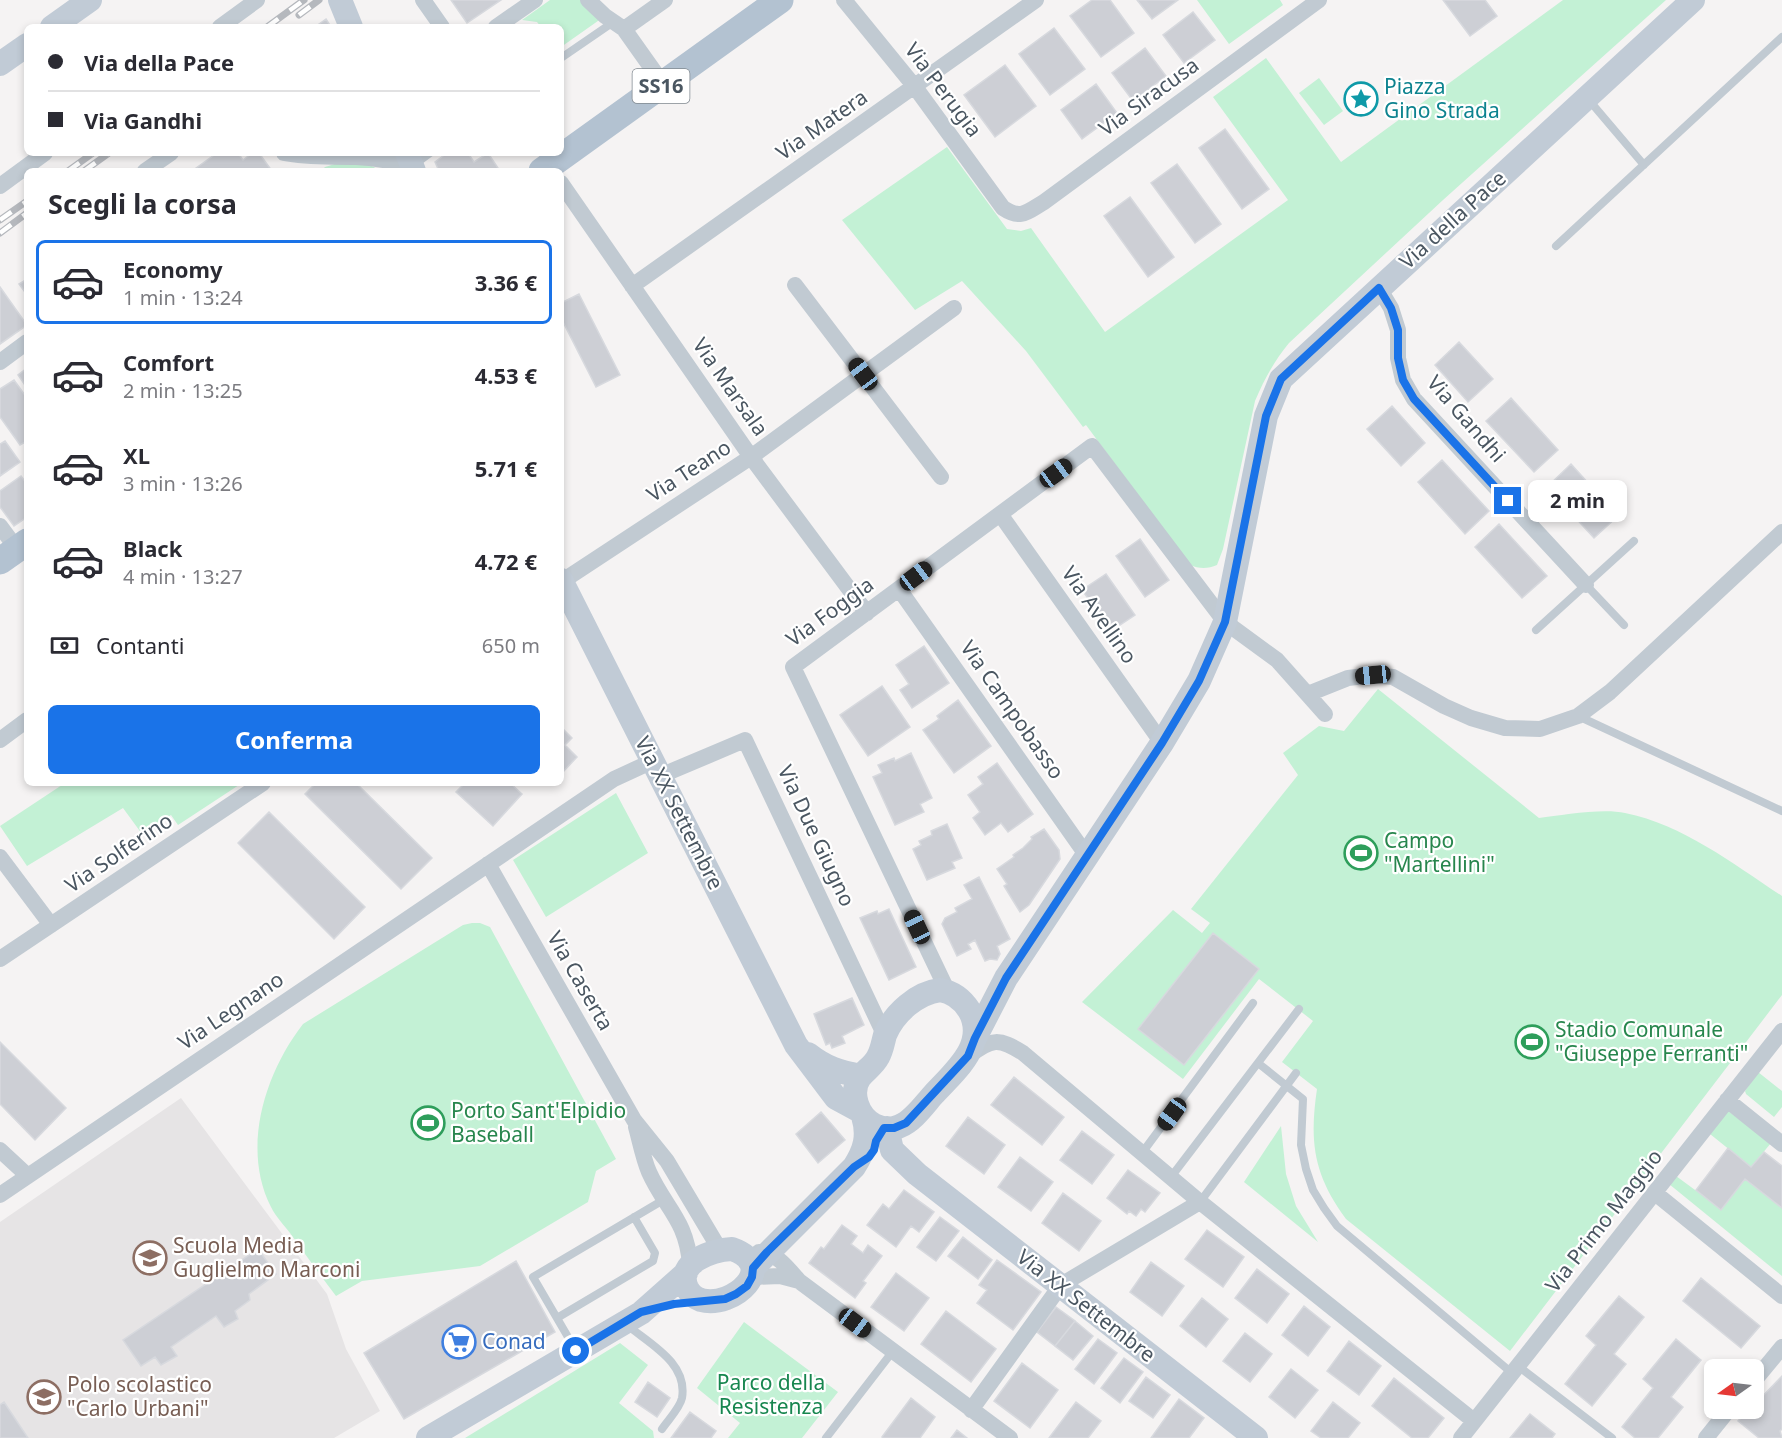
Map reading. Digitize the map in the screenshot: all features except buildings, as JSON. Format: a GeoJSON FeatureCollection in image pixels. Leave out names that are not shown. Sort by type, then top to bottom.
{"type":"FeatureCollection","features":[{"type":"Feature","properties":{"kind":"main road","name":"SS16"},"geometry":{"type":"LineString","coordinates":[[557,168],[663,84],[780,0]]}},
{"type":"Feature","properties":{"kind":"street"},"geometry":{"type":"LineString","coordinates":[[56,24],[90,0]]}},
{"type":"Feature","properties":{"kind":"street"},"geometry":{"type":"LineString","coordinates":[[224,24],[257,0]]}},
{"type":"Feature","properties":{"kind":"street"},"geometry":{"type":"LineString","coordinates":[[423,0],[440,24]]}},
{"type":"Feature","properties":{"kind":"street"},"geometry":{"type":"LineString","coordinates":[[507,24],[535,0]]}},
{"type":"Feature","properties":{"kind":"street"},"geometry":{"type":"LineString","coordinates":[[618,26],[665,0]]}},
{"type":"Feature","properties":{"kind":"street","name":"Via Perugia"},"geometry":{"type":"LineString","coordinates":[[844,0],[915,87],[1003,208]]}},
{"type":"Feature","properties":{"kind":"street","name":"Via Matera"},"geometry":{"type":"LineString","coordinates":[[632,286],[1036,0]]}},
{"type":"Feature","properties":{"kind":"street","name":"Via Siracusa"},"geometry":{"type":"LineString","coordinates":[[1003,208],[1014,215],[1025,214],[1044,202],[1319,0]]}},
{"type":"Feature","properties":{"kind":"street","name":"Via della Pace"},"geometry":{"type":"LineString","coordinates":[[917,1113],[972,1047],[1006,978],[1162,743],[1199,681],[1225,622],[1266,416],[1281,379],[1693,0]]}},
{"type":"Feature","properties":{"kind":"street"},"geometry":{"type":"LineString","coordinates":[[598,3],[663,84]]}},
{"type":"Feature","properties":{"kind":"street"},"geometry":{"type":"LineString","coordinates":[[0,64],[24,47]]}},
{"type":"Feature","properties":{"kind":"street"},"geometry":{"type":"LineString","coordinates":[[25,168],[41,156]]}},
{"type":"Feature","properties":{"kind":"street"},"geometry":{"type":"LineString","coordinates":[[149,168],[167,156]]}},
{"type":"Feature","properties":{"kind":"street"},"geometry":{"type":"LineString","coordinates":[[299,156],[414,163]]}},
{"type":"Feature","properties":{"kind":"street"},"geometry":{"type":"LineString","coordinates":[[0,186],[24,168]]}},
{"type":"Feature","properties":{"kind":"street","name":"Via Marsala"},"geometry":{"type":"LineString","coordinates":[[564,191],[751,457],[867,613]]}},
{"type":"Feature","properties":{"kind":"street"},"geometry":{"type":"LineString","coordinates":[[795,285],[941,477]]}},
{"type":"Feature","properties":{"kind":"street","name":"Via Gandhi"},"geometry":{"type":"LineString","coordinates":[[1379,288],[1391,308],[1398,330],[1398,358],[1403,380],[1414,399],[1586,585]]}},
{"type":"Feature","properties":{"kind":"street","name":"Via Teano"},"geometry":{"type":"LineString","coordinates":[[564,579],[751,457],[954,308]]}},
{"type":"Feature","properties":{"kind":"street"},"geometry":{"type":"LineString","coordinates":[[0,362],[24,344]]}},
{"type":"Feature","properties":{"kind":"street","name":"Via Foggia"},"geometry":{"type":"LineString","coordinates":[[953,995],[793,667],[1092,446],[1225,622]]}},
{"type":"Feature","properties":{"kind":"street","name":"Via Avellino"},"geometry":{"type":"LineString","coordinates":[[1000,514],[1162,743]]}},
{"type":"Feature","properties":{"kind":"street"},"geometry":{"type":"LineString","coordinates":[[0,525],[15,551]]}},
{"type":"Feature","properties":{"kind":"street"},"geometry":{"type":"LineString","coordinates":[[1308,694],[1348,678],[1373,675],[1393,677],[1444,706],[1471,718],[1505,728],[1540,729],[1578,716],[1610,692],[1782,532]]}},
{"type":"Feature","properties":{"kind":"street","name":"Via XX Settembre"},"geometry":{"type":"LineString","coordinates":[[564,587],[796,1045],[836,1098],[862,1113],[876,1126],[886,1128]]}},
{"type":"Feature","properties":{"kind":"street","name":"Via Campobasso"},"geometry":{"type":"LineString","coordinates":[[899,589],[1087,856]]}},
{"type":"Feature","properties":{"kind":"street"},"geometry":{"type":"LineString","coordinates":[[1225,622],[1277,660],[1325,714]]}},
{"type":"Feature","properties":{"kind":"street"},"geometry":{"type":"LineString","coordinates":[[0,740],[24,722]]}},
{"type":"Feature","properties":{"kind":"street","name":"Via Due Giugno"},"geometry":{"type":"LineString","coordinates":[[657,769],[745,740],[885,1036]]}},
{"type":"Feature","properties":{"kind":"street","name":"Via Legnano"},"geometry":{"type":"LineString","coordinates":[[0,1195],[614,779],[657,769]]}},
{"type":"Feature","properties":{"kind":"street","name":"Via Solferino"},"geometry":{"type":"LineString","coordinates":[[0,959],[259,786]]}},
{"type":"Feature","properties":{"kind":"street"},"geometry":{"type":"LineString","coordinates":[[0,857],[51,926]]}},
{"type":"Feature","properties":{"kind":"street","name":"Via Caserta"},"geometry":{"type":"LineString","coordinates":[[488,864],[634,1120],[744,1258]]}},
{"type":"Feature","properties":{"kind":"street","name":"Via della Pace"},"geometry":{"type":"LineString","coordinates":[[861,1076],[879,1056],[885,1036],[893,1021],[918,997],[929,992],[953,995],[990,989],[1006,978]]}},
{"type":"Feature","properties":{"kind":"street"},"geometry":{"type":"LineString","coordinates":[[953,995],[968,1008],[974,1020],[972,1047],[992,1041],[1007,1043],[1023,1053],[1200,1202],[1474,1421]]}},
{"type":"Feature","properties":{"kind":"street","name":"Via Primo Maggio"},"geometry":{"type":"LineString","coordinates":[[1461,1438],[1782,1031]]}},
{"type":"Feature","properties":{"kind":"street","name":"Via XX Settembre"},"geometry":{"type":"LineString","coordinates":[[796,1045],[825,1066],[843,1073],[861,1076]]}},
{"type":"Feature","properties":{"kind":"street"},"geometry":{"type":"LineString","coordinates":[[861,1076],[855,1093],[866,1127],[862,1162]]}},
{"type":"Feature","properties":{"kind":"street"},"geometry":{"type":"LineString","coordinates":[[1727,1100],[1782,1144]]}},
{"type":"Feature","properties":{"kind":"street"},"geometry":{"type":"LineString","coordinates":[[744,1258],[806,1215],[874,1150],[876,1141],[886,1128],[900,1126],[917,1113]]}},
{"type":"Feature","properties":{"kind":"street","name":"Via XX Settembre"},"geometry":{"type":"LineString","coordinates":[[917,1113],[905,1133],[904,1140],[908,1159],[917,1174]]}},
{"type":"Feature","properties":{"kind":"street","name":"Via Caserta"},"geometry":{"type":"LineString","coordinates":[[634,1120],[649,1172],[683,1228],[689,1246],[688,1269]]}},
{"type":"Feature","properties":{"kind":"street"},"geometry":{"type":"LineString","coordinates":[[862,1162],[896,1156],[886,1128]]}},
{"type":"Feature","properties":{"kind":"street"},"geometry":{"type":"LineString","coordinates":[[0,1149],[28,1176]]}},
{"type":"Feature","properties":{"kind":"street","name":"Via XX Settembre"},"geometry":{"type":"LineString","coordinates":[[896,1156],[1256,1438]]}},
{"type":"Feature","properties":{"kind":"street"},"geometry":{"type":"LineString","coordinates":[[1655,1192],[1782,1296]]}},
{"type":"Feature","properties":{"kind":"street"},"geometry":{"type":"LineString","coordinates":[[971,1410],[1060,1285],[1200,1202]]}},
{"type":"Feature","properties":{"kind":"street"},"geometry":{"type":"LineString","coordinates":[[744,1258],[806,1215]]}},
{"type":"Feature","properties":{"kind":"street"},"geometry":{"type":"LineString","coordinates":[[428,1438],[633,1317],[704,1255],[744,1258],[786,1266],[799,1281],[1010,1438]]}},
{"type":"Feature","properties":{"kind":"street"},"geometry":{"type":"LineString","coordinates":[[744,1258],[774,1276],[799,1281]]}},
{"type":"Feature","properties":{"kind":"street"},"geometry":{"type":"LineString","coordinates":[[633,1317],[674,1304],[712,1301],[736,1294],[747,1286],[744,1258]]}},
{"type":"Feature","properties":{"kind":"street"},"geometry":{"type":"LineString","coordinates":[[688,1269],[687,1289],[693,1296],[702,1300]]}},
{"type":"Feature","properties":{"kind":"street"},"geometry":{"type":"LineString","coordinates":[[1764,1369],[1782,1347]]}},
{"type":"Feature","properties":{"kind":"street"},"geometry":{"type":"LineString","coordinates":[[1706,1438],[1721,1419]]}},
{"type":"Feature","properties":{"kind":"lane"},"geometry":{"type":"LineString","coordinates":[[564,56],[618,26]]}},
{"type":"Feature","properties":{"kind":"lane"},"geometry":{"type":"LineString","coordinates":[[1556,246],[1782,38]]}},
{"type":"Feature","properties":{"kind":"lane"},"geometry":{"type":"LineString","coordinates":[[1586,98],[1644,165]]}},
{"type":"Feature","properties":{"kind":"lane"},"geometry":{"type":"LineString","coordinates":[[1536,630],[1634,542]]}},
{"type":"Feature","properties":{"kind":"lane","name":"Via Gandhi"},"geometry":{"type":"LineString","coordinates":[[1586,585],[1624,625]]}},
{"type":"Feature","properties":{"kind":"lane"},"geometry":{"type":"LineString","coordinates":[[1578,716],[1782,811]]}},
{"type":"Feature","properties":{"kind":"lane"},"geometry":{"type":"LineString","coordinates":[[1142,1153],[1253,1003]]}},
{"type":"Feature","properties":{"kind":"lane"},"geometry":{"type":"LineString","coordinates":[[1171,1178],[1299,1009]]}},
{"type":"Feature","properties":{"kind":"lane"},"geometry":{"type":"LineString","coordinates":[[1258,1063],[1304,1099],[1301,1145],[1305,1169],[1313,1190],[1337,1226],[1515,1369],[1612,1438]]}},
{"type":"Feature","properties":{"kind":"lane"},"geometry":{"type":"LineString","coordinates":[[1200,1202],[1296,1073]]}},
{"type":"Feature","properties":{"kind":"lane"},"geometry":{"type":"LineString","coordinates":[[576,1351],[533,1277],[665,1199]]}},
{"type":"Feature","properties":{"kind":"lane"},"geometry":{"type":"LineString","coordinates":[[557,1318],[653,1261],[655,1253],[634,1217]]}},
{"type":"Feature","properties":{"kind":"lane"},"geometry":{"type":"LineString","coordinates":[[633,1317],[676,1365],[682,1379],[682,1400],[662,1429]]}},
{"type":"Feature","properties":{"kind":"lane"},"geometry":{"type":"LineString","coordinates":[[826,1438],[893,1351]]}},
{"type":"Feature","properties":{"kind":"shaded area","name":"Scuola Media Guglielmo Marconi"},"geometry":{"type":"Polygon","coordinates":[[[181,1098],[327,1294],[346,1349],[380,1411],[334,1438],[0,1438],[0,1222],[181,1098]]]}},
{"type":"Feature","properties":{"kind":"green space"},"geometry":{"type":"Polygon","coordinates":[[[550,0],[588,0],[605,16],[564,45],[564,24],[539,24],[522,20],[550,0]]]}},
{"type":"Feature","properties":{"kind":"green space"},"geometry":{"type":"Polygon","coordinates":[[[1197,0],[1280,0],[1283,5],[1229,44],[1197,0]]]}},
{"type":"Feature","properties":{"kind":"green space"},"geometry":{"type":"Polygon","coordinates":[[[1563,0],[1666,0],[1443,200],[1289,343],[1270,371],[1255,401],[1223,549],[1217,565],[1214,566],[1200,568],[1190,565],[1086,425],[1083,427],[1026,351],[962,281],[915,310],[842,220],[947,147],[1007,229],[1021,231],[1031,228],[1105,332],[1288,200],[1213,97],[1266,58],[1341,162],[1563,0]]]}},
{"type":"Feature","properties":{"kind":"green space"},"geometry":{"type":"Polygon","coordinates":[[[1319,78],[1343,111],[1324,125],[1299,93],[1319,78]]]}},
{"type":"Feature","properties":{"kind":"green space"},"geometry":{"type":"Polygon","coordinates":[[[352,163],[375,168],[324,168],[352,163]]]}},
{"type":"Feature","properties":{"kind":"green space"},"geometry":{"type":"Polygon","coordinates":[[[1378,689],[1539,818],[1606,811],[1647,819],[1688,836],[1782,896],[1782,995],[1510,1351],[1346,1219],[1335,1203],[1316,1158],[1314,1126],[1317,1089],[1282,1062],[1313,1021],[1259,979],[1183,1079],[1082,1002],[1173,910],[1202,933],[1210,923],[1191,909],[1298,775],[1283,753],[1319,726],[1344,731],[1378,689]]]}},
{"type":"Feature","properties":{"kind":"green space"},"geometry":{"type":"Polygon","coordinates":[[[60,786],[237,786],[178,825],[171,815],[142,834],[123,808],[27,866],[0,826],[60,786]]]}},
{"type":"Feature","properties":{"kind":"green space"},"geometry":{"type":"Polygon","coordinates":[[[616,793],[648,853],[546,917],[513,860],[616,793]]]}},
{"type":"Feature","properties":{"kind":"green space","name":"Porto Sant'Elpidio Baseball"},"geometry":{"type":"Polygon","coordinates":[[[472,923],[490,927],[616,1159],[596,1171],[588,1202],[480,1266],[362,1281],[336,1296],[275,1214],[262,1184],[258,1160],[258,1136],[268,1088],[289,1044],[303,1024],[463,925],[472,923]]]}},
{"type":"Feature","properties":{"kind":"green space"},"geometry":{"type":"Polygon","coordinates":[[[1758,1072],[1782,1091],[1782,1107],[1774,1117],[1746,1094],[1745,1091],[1758,1072]]]}},
{"type":"Feature","properties":{"kind":"green space"},"geometry":{"type":"Polygon","coordinates":[[[1728,1111],[1771,1143],[1751,1167],[1710,1134],[1728,1111]]]}},
{"type":"Feature","properties":{"kind":"green space"},"geometry":{"type":"Polygon","coordinates":[[[1281,1126],[1286,1174],[1296,1206],[1318,1242],[1244,1182],[1281,1126]]]}},
{"type":"Feature","properties":{"kind":"green space"},"geometry":{"type":"Polygon","coordinates":[[[1676,1176],[1721,1209],[1745,1179],[1782,1208],[1782,1276],[1669,1184],[1676,1176]]]}},
{"type":"Feature","properties":{"kind":"green space","name":"Parco della Resistenza"},"geometry":{"type":"Polygon","coordinates":[[[744,1322],[838,1392],[802,1438],[728,1438],[740,1423],[697,1388],[744,1322]]]}},
{"type":"Feature","properties":{"kind":"green space"},"geometry":{"type":"Polygon","coordinates":[[[620,1343],[648,1365],[619,1403],[653,1431],[654,1438],[465,1438],[620,1343]]]}},
{"type":"Feature","properties":{"kind":"railway"},"geometry":{"type":"LineString","coordinates":[[271,24],[304,0]]}},
{"type":"Feature","properties":{"kind":"railway"},"geometry":{"type":"LineString","coordinates":[[299,15],[319,0]]}},
{"type":"Feature","properties":{"kind":"railway"},"geometry":{"type":"LineString","coordinates":[[72,168],[89,156]]}},
{"type":"Feature","properties":{"kind":"railway"},"geometry":{"type":"LineString","coordinates":[[88,168],[105,156]]}},
{"type":"Feature","properties":{"kind":"railway"},"geometry":{"type":"LineString","coordinates":[[0,220],[24,203]]}},
{"type":"Feature","properties":{"kind":"railway"},"geometry":{"type":"LineString","coordinates":[[0,233],[24,215]]}},
{"type":"Feature","properties":{"kind":"place","name":"Piazza Gino Strada"},"geometry":{"type":"Point","coordinates":[1361,99]}},
{"type":"Feature","properties":{"kind":"place","name":"Campo \"Martellini\""},"geometry":{"type":"Point","coordinates":[1361,853]}},
{"type":"Feature","properties":{"kind":"place","name":"Stadio Comunale \"Giuseppe Ferranti\""},"geometry":{"type":"Point","coordinates":[1532,1042]}},
{"type":"Feature","properties":{"kind":"place","name":"Porto Sant'Elpidio Baseball"},"geometry":{"type":"Point","coordinates":[428,1123]}},
{"type":"Feature","properties":{"kind":"place","name":"Scuola Media Guglielmo Marconi"},"geometry":{"type":"Point","coordinates":[150,1258]}},
{"type":"Feature","properties":{"kind":"place","name":"Conad"},"geometry":{"type":"Point","coordinates":[459,1342]}},
{"type":"Feature","properties":{"kind":"place","name":"Polo scolastico \"Carlo Urbani\""},"geometry":{"type":"Point","coordinates":[44,1397]}},
{"type":"Feature","properties":{"kind":"route"},"geometry":{"type":"LineString","coordinates":[[576,1351],[641,1312],[674,1304],[725,1299],[747,1286],[752,1277],[753,1268],[767,1252],[854,1167],[873,1153],[876,1141],[884,1128],[894,1128],[906,1123],[968,1056],[1006,978],[1162,743],[1199,681],[1225,622],[1266,416],[1281,379],[1379,288],[1391,308],[1398,330],[1398,358],[1403,380],[1414,399],[1508,501]]}}]}
